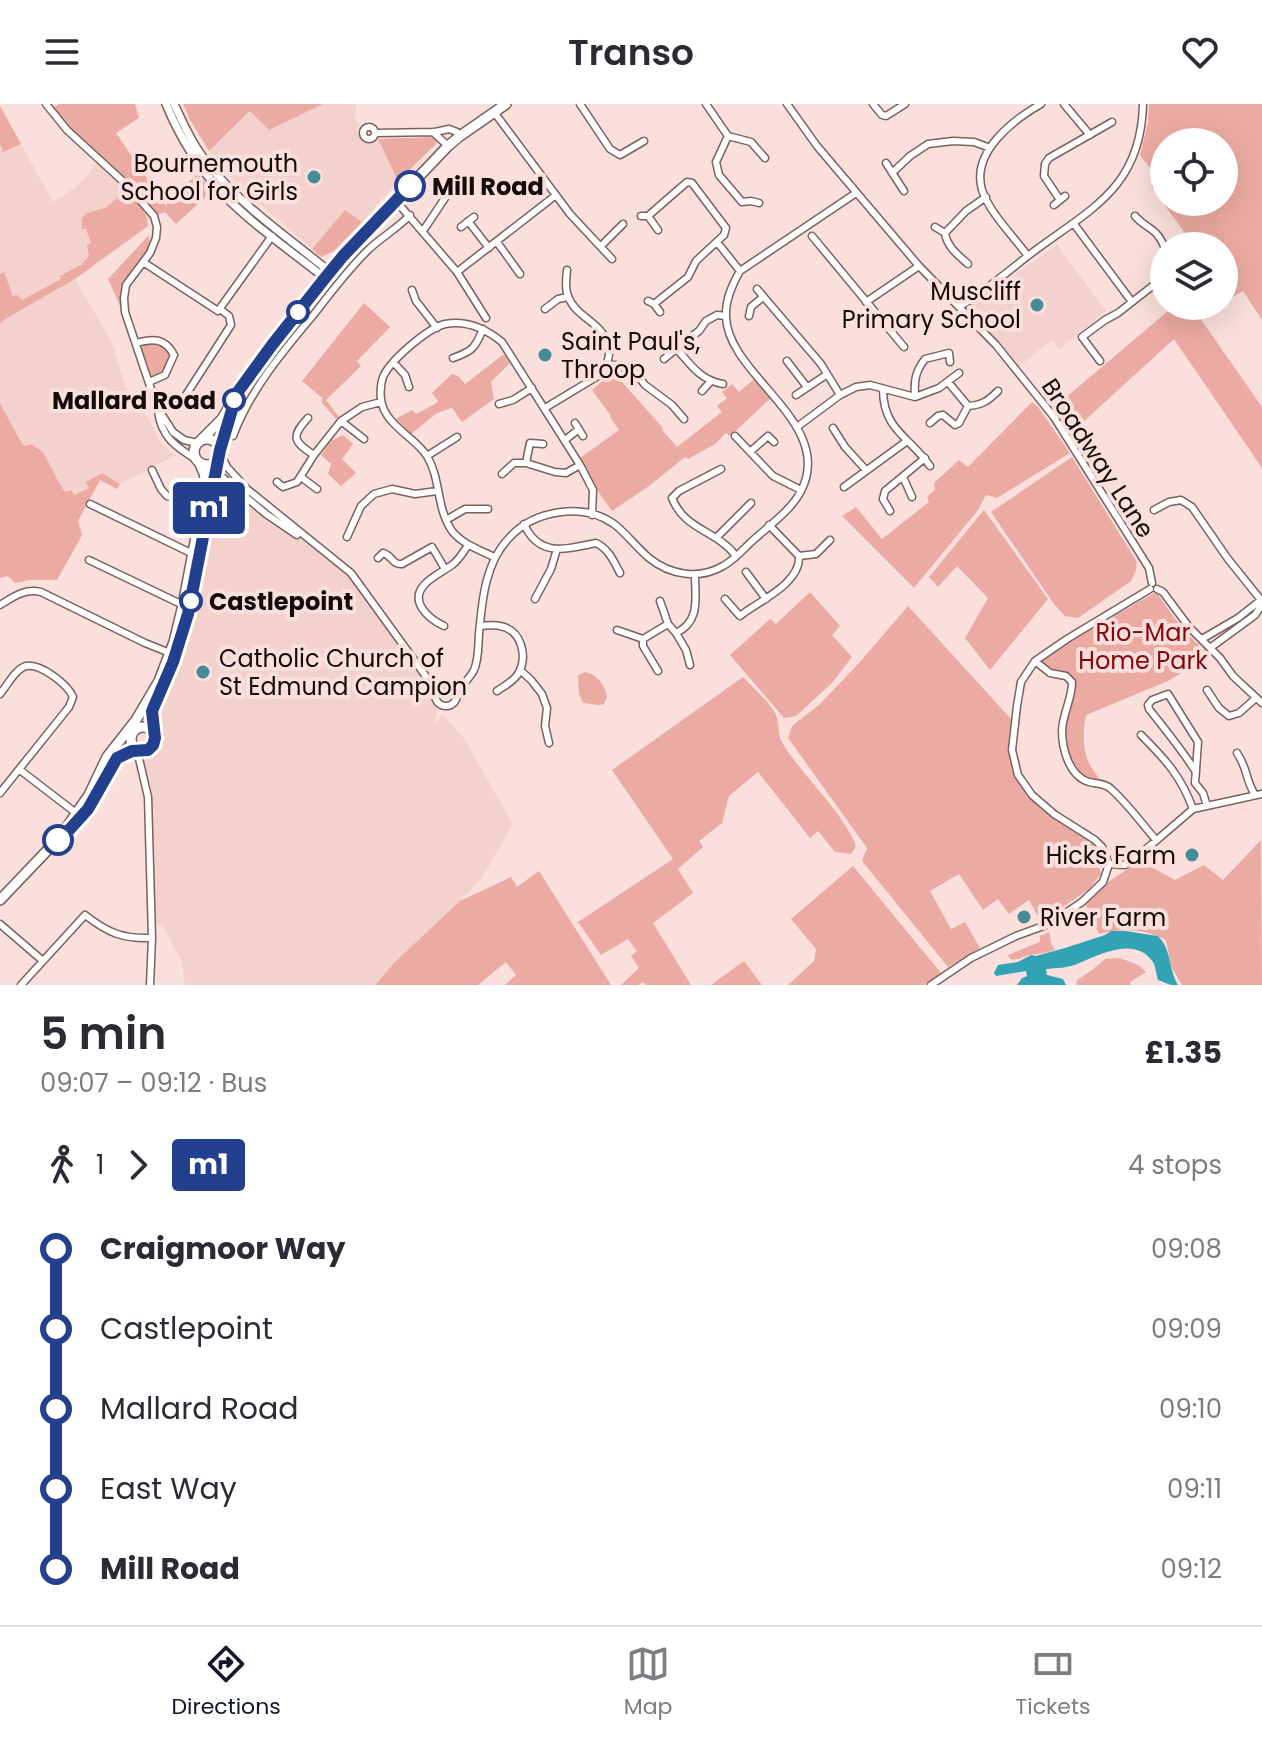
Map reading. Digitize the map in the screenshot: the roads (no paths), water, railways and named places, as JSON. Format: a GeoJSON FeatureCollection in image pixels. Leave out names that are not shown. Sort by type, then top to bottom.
{"type":"FeatureCollection","features":[{"type":"Feature","properties":{"kind":"main road"},"geometry":{"type":"LineString","coordinates":[[137,750],[130,741],[134,728],[156,689],[183,605],[206,481],[194,453],[199,442],[217,426],[245,380],[327,275],[448,146],[506,104]]}},
{"type":"Feature","properties":{"kind":"main road"},"geometry":{"type":"LineString","coordinates":[[0,900],[88,809],[117,758],[137,750],[145,751],[155,741],[152,711],[173,662],[188,614],[216,472],[234,400]]}},
{"type":"Feature","properties":{"kind":"main road"},"geometry":{"type":"LineString","coordinates":[[199,442],[213,440],[220,454]]}},
{"type":"Feature","properties":{"kind":"main road"},"geometry":{"type":"LineString","coordinates":[[199,462],[213,464],[220,454]]}},
{"type":"Feature","properties":{"kind":"main road"},"geometry":{"type":"LineString","coordinates":[[61,836],[89,795],[107,757],[120,739],[134,728],[145,726],[153,732]]}},
{"type":"Feature","properties":{"kind":"street"},"geometry":{"type":"LineString","coordinates":[[46,104],[67,130],[127,185],[154,216],[156,238],[150,253],[126,285],[124,298],[125,312],[167,438],[179,450],[216,472],[266,514],[334,559]]}},
{"type":"Feature","properties":{"kind":"street"},"geometry":{"type":"LineString","coordinates":[[166,104],[189,151],[222,193],[272,236],[327,275]]}},
{"type":"Feature","properties":{"kind":"street"},"geometry":{"type":"LineString","coordinates":[[174,104],[200,154],[220,179],[327,275]]}},
{"type":"Feature","properties":{"kind":"street"},"geometry":{"type":"LineString","coordinates":[[580,104],[615,153],[620,155],[644,141]]}},
{"type":"Feature","properties":{"kind":"street"},"geometry":{"type":"LineString","coordinates":[[706,104],[728,136],[751,142],[765,158]]}},
{"type":"Feature","properties":{"kind":"street","name":"Broadway Lane"},"geometry":{"type":"LineString","coordinates":[[787,104],[856,193],[919,266],[996,345],[1054,417],[1149,568],[1153,587],[1163,592],[1189,627],[1259,700]]}},
{"type":"Feature","properties":{"kind":"street"},"geometry":{"type":"LineString","coordinates":[[873,104],[886,116],[905,104]]}},
{"type":"Feature","properties":{"kind":"street"},"geometry":{"type":"LineString","coordinates":[[1028,256],[994,211],[982,190],[980,175],[996,138],[1014,121],[1041,104]]}},
{"type":"Feature","properties":{"kind":"street"},"geometry":{"type":"LineString","coordinates":[[1064,104],[1090,135]]}},
{"type":"Feature","properties":{"kind":"street"},"geometry":{"type":"LineString","coordinates":[[959,307],[1074,224],[1110,194],[1126,172],[1141,134],[1143,104]]}},
{"type":"Feature","properties":{"kind":"street"},"geometry":{"type":"LineString","coordinates":[[494,112],[579,225],[612,259]]}},
{"type":"Feature","properties":{"kind":"street"},"geometry":{"type":"LineString","coordinates":[[1060,200],[1044,176],[1049,158],[1112,122]]}},
{"type":"Feature","properties":{"kind":"street"},"geometry":{"type":"LineString","coordinates":[[376,133],[449,129],[460,136]]}},
{"type":"Feature","properties":{"kind":"street"},"geometry":{"type":"LineString","coordinates":[[953,129],[953,141]]}},
{"type":"Feature","properties":{"kind":"street"},"geometry":{"type":"LineString","coordinates":[[433,132],[448,146]]}},
{"type":"Feature","properties":{"kind":"street"},"geometry":{"type":"LineString","coordinates":[[728,136],[716,162],[719,175],[742,202],[759,203]]}},
{"type":"Feature","properties":{"kind":"street"},"geometry":{"type":"LineString","coordinates":[[892,173],[928,144],[974,142],[990,148]]}},
{"type":"Feature","properties":{"kind":"street"},"geometry":{"type":"LineString","coordinates":[[886,163],[904,191]]}},
{"type":"Feature","properties":{"kind":"street"},"geometry":{"type":"LineString","coordinates":[[658,230],[644,216],[687,182],[692,183],[726,228],[724,235],[696,261],[688,277],[651,303],[660,312]]}},
{"type":"Feature","properties":{"kind":"street"},"geometry":{"type":"LineString","coordinates":[[220,454],[247,489],[351,573],[425,675],[436,700],[444,705],[453,702],[477,660],[486,587],[494,557],[509,537],[534,518],[552,513],[592,515],[612,523],[650,559],[666,568],[695,575],[724,566],[795,500],[806,478],[805,444],[797,427],[736,348],[726,316],[730,291],[740,271],[856,193]]}},
{"type":"Feature","properties":{"kind":"street"},"geometry":{"type":"LineString","coordinates":[[457,272],[556,195]]}},
{"type":"Feature","properties":{"kind":"street"},"geometry":{"type":"LineString","coordinates":[[945,233],[966,211],[986,197]]}},
{"type":"Feature","properties":{"kind":"street"},"geometry":{"type":"LineString","coordinates":[[423,231],[445,198]]}},
{"type":"Feature","properties":{"kind":"street"},"geometry":{"type":"LineString","coordinates":[[396,201],[457,272],[486,318]]}},
{"type":"Feature","properties":{"kind":"street"},"geometry":{"type":"LineString","coordinates":[[233,436],[243,411],[265,376],[365,253],[410,215]]}},
{"type":"Feature","properties":{"kind":"street"},"geometry":{"type":"LineString","coordinates":[[1135,216],[1156,232]]}},
{"type":"Feature","properties":{"kind":"street"},"geometry":{"type":"LineString","coordinates":[[461,227],[471,219],[489,248]]}},
{"type":"Feature","properties":{"kind":"street"},"geometry":{"type":"LineString","coordinates":[[601,246],[623,224]]}},
{"type":"Feature","properties":{"kind":"street"},"geometry":{"type":"LineString","coordinates":[[1074,224],[1132,302]]}},
{"type":"Feature","properties":{"kind":"street"},"geometry":{"type":"LineString","coordinates":[[935,227],[945,233]]}},
{"type":"Feature","properties":{"kind":"street"},"geometry":{"type":"LineString","coordinates":[[945,233],[946,241],[968,264]]}},
{"type":"Feature","properties":{"kind":"street"},"geometry":{"type":"LineString","coordinates":[[220,309],[272,236]]}},
{"type":"Feature","properties":{"kind":"street"},"geometry":{"type":"LineString","coordinates":[[812,236],[904,347]]}},
{"type":"Feature","properties":{"kind":"street"},"geometry":{"type":"LineString","coordinates":[[497,242],[520,274]]}},
{"type":"Feature","properties":{"kind":"street"},"geometry":{"type":"LineString","coordinates":[[717,242],[740,271]]}},
{"type":"Feature","properties":{"kind":"street"},"geometry":{"type":"LineString","coordinates":[[143,262],[229,316],[231,325],[184,398]]}},
{"type":"Feature","properties":{"kind":"street"},"geometry":{"type":"LineString","coordinates":[[866,302],[919,266]]}},
{"type":"Feature","properties":{"kind":"street"},"geometry":{"type":"LineString","coordinates":[[545,408],[598,376],[609,359],[604,335],[582,316],[568,297],[567,270]]}},
{"type":"Feature","properties":{"kind":"street"},"geometry":{"type":"LineString","coordinates":[[1100,361],[1082,337],[1150,288]]}},
{"type":"Feature","properties":{"kind":"street"},"geometry":{"type":"LineString","coordinates":[[757,289],[821,364],[840,395]]}},
{"type":"Feature","properties":{"kind":"street"},"geometry":{"type":"LineString","coordinates":[[412,290],[416,301],[437,328]]}},
{"type":"Feature","properties":{"kind":"street"},"geometry":{"type":"LineString","coordinates":[[545,309],[558,299],[568,297]]}},
{"type":"Feature","properties":{"kind":"street"},"geometry":{"type":"LineString","coordinates":[[749,316],[751,307],[763,297]]}},
{"type":"Feature","properties":{"kind":"street"},"geometry":{"type":"LineString","coordinates":[[664,359],[699,331],[706,321],[717,315],[726,316]]}},
{"type":"Feature","properties":{"kind":"street"},"geometry":{"type":"LineString","coordinates":[[494,557],[457,537],[442,514],[427,456],[399,430],[381,402],[383,376],[423,336],[444,324],[483,329],[502,342],[580,465],[593,490],[592,515]]}},
{"type":"Feature","properties":{"kind":"street"},"geometry":{"type":"LineString","coordinates":[[453,358],[475,347],[483,329]]}},
{"type":"Feature","properties":{"kind":"street"},"geometry":{"type":"LineString","coordinates":[[136,343],[156,339],[173,351],[174,360],[167,373],[149,382]]}},
{"type":"Feature","properties":{"kind":"street"},"geometry":{"type":"LineString","coordinates":[[272,345],[283,354]]}},
{"type":"Feature","properties":{"kind":"street"},"geometry":{"type":"LineString","coordinates":[[676,348],[698,373],[710,382],[723,384]]}},
{"type":"Feature","properties":{"kind":"street"},"geometry":{"type":"LineString","coordinates":[[915,397],[914,380],[925,359],[949,353],[950,362]]}},
{"type":"Feature","properties":{"kind":"street"},"geometry":{"type":"LineString","coordinates":[[787,361],[807,387]]}},
{"type":"Feature","properties":{"kind":"street"},"geometry":{"type":"LineString","coordinates":[[394,363],[405,375],[409,387]]}},
{"type":"Feature","properties":{"kind":"street"},"geometry":{"type":"LineString","coordinates":[[607,364],[634,371],[645,385],[672,405],[681,416],[672,419]]}},
{"type":"Feature","properties":{"kind":"street"},"geometry":{"type":"LineString","coordinates":[[797,427],[840,395],[860,386],[870,385],[915,397],[939,388],[959,373]]}},
{"type":"Feature","properties":{"kind":"street"},"geometry":{"type":"LineString","coordinates":[[796,395],[826,375]]}},
{"type":"Feature","properties":{"kind":"street"},"geometry":{"type":"LineString","coordinates":[[702,391],[710,382]]}},
{"type":"Feature","properties":{"kind":"street"},"geometry":{"type":"LineString","coordinates":[[948,382],[968,406]]}},
{"type":"Feature","properties":{"kind":"street"},"geometry":{"type":"LineString","coordinates":[[499,404],[513,400],[532,388]]}},
{"type":"Feature","properties":{"kind":"street"},"geometry":{"type":"LineString","coordinates":[[883,389],[887,416],[930,466]]}},
{"type":"Feature","properties":{"kind":"street"},"geometry":{"type":"LineString","coordinates":[[968,406],[989,401],[998,391]]}},
{"type":"Feature","properties":{"kind":"street"},"geometry":{"type":"LineString","coordinates":[[277,482],[283,487],[297,482],[341,421],[362,407],[381,402]]}},
{"type":"Feature","properties":{"kind":"street"},"geometry":{"type":"LineString","coordinates":[[930,423],[943,415],[955,425],[968,406]]}},
{"type":"Feature","properties":{"kind":"street"},"geometry":{"type":"LineString","coordinates":[[157,407],[173,432],[184,440],[199,442]]}},
{"type":"Feature","properties":{"kind":"street"},"geometry":{"type":"LineString","coordinates":[[308,418],[297,429],[296,438],[300,446],[314,455]]}},
{"type":"Feature","properties":{"kind":"street"},"geometry":{"type":"LineString","coordinates":[[341,421],[364,439]]}},
{"type":"Feature","properties":{"kind":"street"},"geometry":{"type":"LineString","coordinates":[[833,428],[866,470]]}},
{"type":"Feature","properties":{"kind":"street"},"geometry":{"type":"LineString","coordinates":[[565,440],[579,429]]}},
{"type":"Feature","properties":{"kind":"street"},"geometry":{"type":"LineString","coordinates":[[735,436],[773,476],[801,490]]}},
{"type":"Feature","properties":{"kind":"street"},"geometry":{"type":"LineString","coordinates":[[750,452],[768,436],[774,442]]}},
{"type":"Feature","properties":{"kind":"street"},"geometry":{"type":"LineString","coordinates":[[427,456],[457,437]]}},
{"type":"Feature","properties":{"kind":"street"},"geometry":{"type":"LineString","coordinates":[[844,487],[907,441]]}},
{"type":"Feature","properties":{"kind":"street"},"geometry":{"type":"LineString","coordinates":[[526,463],[530,443],[543,444]]}},
{"type":"Feature","properties":{"kind":"street"},"geometry":{"type":"LineString","coordinates":[[890,511],[883,495],[925,458]]}},
{"type":"Feature","properties":{"kind":"street"},"geometry":{"type":"LineString","coordinates":[[502,474],[514,463],[566,473],[580,465]]}},
{"type":"Feature","properties":{"kind":"street"},"geometry":{"type":"LineString","coordinates":[[719,480],[717,470],[672,498],[676,508],[696,528],[717,537],[736,556]]}},
{"type":"Feature","properties":{"kind":"street"},"geometry":{"type":"LineString","coordinates":[[163,472],[154,473],[167,496],[201,506]]}},
{"type":"Feature","properties":{"kind":"street"},"geometry":{"type":"LineString","coordinates":[[301,477],[317,489]]}},
{"type":"Feature","properties":{"kind":"street"},"geometry":{"type":"LineString","coordinates":[[903,477],[912,497]]}},
{"type":"Feature","properties":{"kind":"street"},"geometry":{"type":"LineString","coordinates":[[214,485],[221,482],[230,485]]}},
{"type":"Feature","properties":{"kind":"street"},"geometry":{"type":"LineString","coordinates":[[347,537],[361,506],[374,494],[392,489],[415,494],[437,491]]}},
{"type":"Feature","properties":{"kind":"street"},"geometry":{"type":"LineString","coordinates":[[1154,510],[1181,500],[1192,507],[1228,559],[1262,600],[1255,615],[1210,648]]}},
{"type":"Feature","properties":{"kind":"street"},"geometry":{"type":"LineString","coordinates":[[717,537],[751,503]]}},
{"type":"Feature","properties":{"kind":"street"},"geometry":{"type":"LineString","coordinates":[[90,504],[193,554]]}},
{"type":"Feature","properties":{"kind":"street"},"geometry":{"type":"LineString","coordinates":[[446,520],[465,509],[488,509]]}},
{"type":"Feature","properties":{"kind":"street"},"geometry":{"type":"LineString","coordinates":[[524,524],[529,535],[546,548],[601,545],[620,573]]}},
{"type":"Feature","properties":{"kind":"street"},"geometry":{"type":"LineString","coordinates":[[725,599],[740,616],[766,599],[794,574],[799,556],[769,525]]}},
{"type":"Feature","properties":{"kind":"street"},"geometry":{"type":"LineString","coordinates":[[799,556],[816,554],[830,540]]}},
{"type":"Feature","properties":{"kind":"street"},"geometry":{"type":"LineString","coordinates":[[444,626],[421,609],[419,602],[424,585],[452,565],[468,545]]}},
{"type":"Feature","properties":{"kind":"street"},"geometry":{"type":"LineString","coordinates":[[378,558],[383,553],[394,563],[402,564],[432,547],[445,569]]}},
{"type":"Feature","properties":{"kind":"street"},"geometry":{"type":"LineString","coordinates":[[535,599],[551,569],[557,549]]}},
{"type":"Feature","properties":{"kind":"street"},"geometry":{"type":"LineString","coordinates":[[89,560],[183,605]]}},
{"type":"Feature","properties":{"kind":"street"},"geometry":{"type":"LineString","coordinates":[[746,572],[766,599]]}},
{"type":"Feature","properties":{"kind":"street"},"geometry":{"type":"LineString","coordinates":[[676,633],[686,629],[694,616],[695,575]]}},
{"type":"Feature","properties":{"kind":"street"},"geometry":{"type":"LineString","coordinates":[[931,985],[971,958],[1049,924],[1082,902],[1103,882],[1109,864],[1102,847],[1054,814],[1032,795],[1018,775],[1012,750],[1021,682],[1035,661],[1153,587]]}},
{"type":"Feature","properties":{"kind":"street"},"geometry":{"type":"LineString","coordinates":[[0,605],[23,592],[34,590],[170,653]]}},
{"type":"Feature","properties":{"kind":"street"},"geometry":{"type":"LineString","coordinates":[[1202,639],[1262,600]]}},
{"type":"Feature","properties":{"kind":"street"},"geometry":{"type":"LineString","coordinates":[[660,601],[668,624],[686,650],[690,665]]}},
{"type":"Feature","properties":{"kind":"street"},"geometry":{"type":"LineString","coordinates":[[643,639],[668,624]]}},
{"type":"Feature","properties":{"kind":"street"},"geometry":{"type":"LineString","coordinates":[[480,626],[502,626],[512,631],[522,649],[520,670],[515,678],[497,691]]}},
{"type":"Feature","properties":{"kind":"street"},"geometry":{"type":"LineString","coordinates":[[617,630],[643,639]]}},
{"type":"Feature","properties":{"kind":"street"},"geometry":{"type":"LineString","coordinates":[[643,639],[643,646],[658,671]]}},
{"type":"Feature","properties":{"kind":"street"},"geometry":{"type":"LineString","coordinates":[[1035,661],[1050,673],[1066,676],[1072,682],[1062,732],[1071,768],[1083,780],[1110,787],[1156,840]]}},
{"type":"Feature","properties":{"kind":"street"},"geometry":{"type":"LineString","coordinates":[[0,694],[15,674],[26,666],[47,671],[72,695],[69,707],[0,793]]}},
{"type":"Feature","properties":{"kind":"street"},"geometry":{"type":"LineString","coordinates":[[520,670],[542,694],[547,708],[545,726],[549,743]]}},
{"type":"Feature","properties":{"kind":"street"},"geometry":{"type":"LineString","coordinates":[[425,675],[440,685],[465,680]]}},
{"type":"Feature","properties":{"kind":"street"},"geometry":{"type":"LineString","coordinates":[[435,694],[440,685]]}},
{"type":"Feature","properties":{"kind":"street"},"geometry":{"type":"LineString","coordinates":[[450,685],[456,694]]}},
{"type":"Feature","properties":{"kind":"street"},"geometry":{"type":"LineString","coordinates":[[1207,690],[1219,708],[1229,716],[1259,700]]}},
{"type":"Feature","properties":{"kind":"street"},"geometry":{"type":"LineString","coordinates":[[1196,772],[1181,749],[1149,709],[1152,700],[1168,694],[1198,742],[1195,783],[1203,793],[1207,806]]}},
{"type":"Feature","properties":{"kind":"street"},"geometry":{"type":"LineString","coordinates":[[1141,735],[1167,761],[1181,781],[1193,809]]}},
{"type":"Feature","properties":{"kind":"street"},"geometry":{"type":"LineString","coordinates":[[137,750],[148,797],[152,938],[150,985]]}},
{"type":"Feature","properties":{"kind":"street"},"geometry":{"type":"LineString","coordinates":[[1109,864],[1125,865],[1193,809],[1259,794],[1246,778],[1246,766],[1237,753]]}},
{"type":"Feature","properties":{"kind":"street"},"geometry":{"type":"LineString","coordinates":[[20,770],[76,813]]}},
{"type":"Feature","properties":{"kind":"street"},"geometry":{"type":"LineString","coordinates":[[21,985],[85,915],[117,935],[132,939],[152,938]]}},
{"type":"Feature","properties":{"kind":"street"},"geometry":{"type":"LineString","coordinates":[[0,924],[43,961]]}},
{"type":"Feature","properties":{"kind":"water"},"geometry":{"type":"Polygon","coordinates":[[[1111,931],[1158,936],[1166,947],[1178,985],[1158,980],[1154,964],[1145,954],[1127,948],[1106,952],[1070,966],[1046,969],[1047,975],[1063,979],[1066,985],[1017,985],[1027,976],[1026,971],[996,976],[994,973],[998,965],[1065,948],[1111,931]]]}},
{"type":"Feature","properties":{"kind":"place","name":"Bournemouth School for Girls"},"geometry":{"type":"Point","coordinates":[314,177]}},
{"type":"Feature","properties":{"kind":"place","name":"Mill Road"},"geometry":{"type":"Point","coordinates":[410,186]}},
{"type":"Feature","properties":{"kind":"place","name":"Muscliff Primary School"},"geometry":{"type":"Point","coordinates":[1037,305]}},
{"type":"Feature","properties":{"kind":"place","name":"Saint Paul's, Throop"},"geometry":{"type":"Point","coordinates":[545,355]}},
{"type":"Feature","properties":{"kind":"place","name":"Mallard Road"},"geometry":{"type":"Point","coordinates":[234,400]}},
{"type":"Feature","properties":{"kind":"place","name":"Castlepoint"},"geometry":{"type":"Point","coordinates":[191,601]}},
{"type":"Feature","properties":{"kind":"place","name":"Catholic Church of St Edmund Campion"},"geometry":{"type":"Point","coordinates":[203,672]}},
{"type":"Feature","properties":{"kind":"place","name":"Hicks Farm"},"geometry":{"type":"Point","coordinates":[1192,855]}},
{"type":"Feature","properties":{"kind":"place","name":"River Farm"},"geometry":{"type":"Point","coordinates":[1024,917]}},
{"type":"Feature","properties":{"kind":"park label","name":"Rio-Mar Home Park"},"geometry":{"type":"Point","coordinates":[1143,646]}}]}
